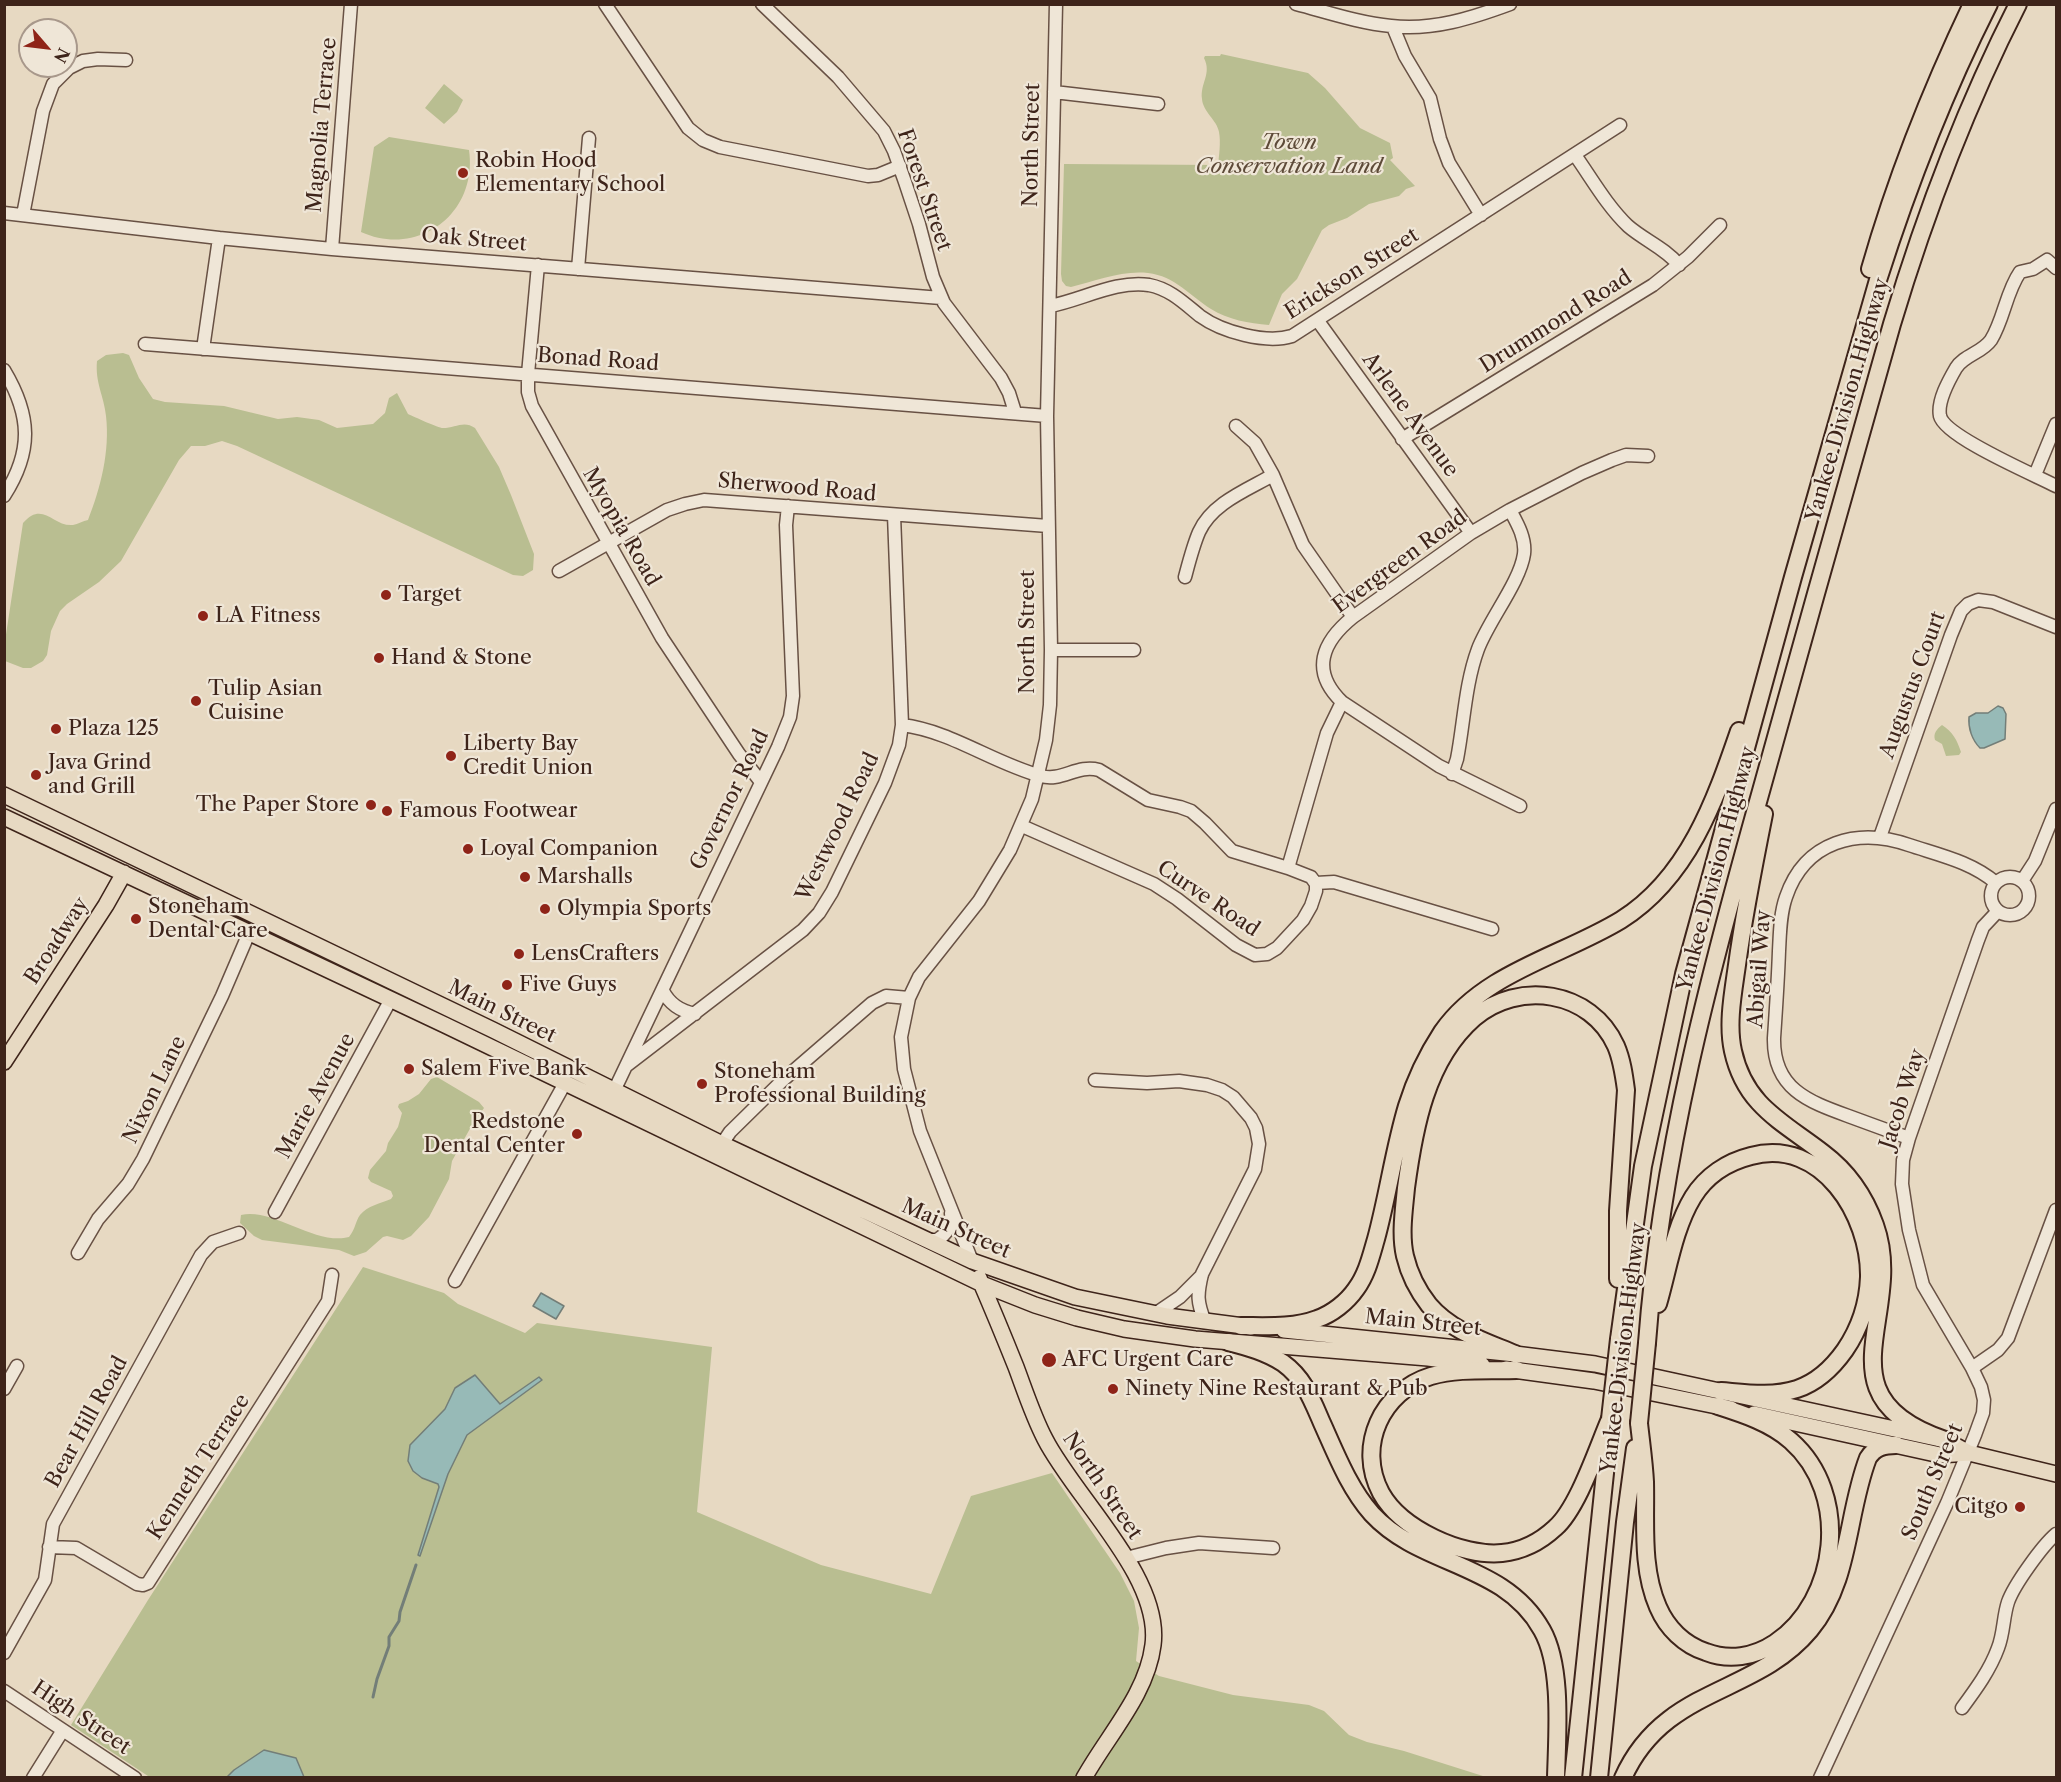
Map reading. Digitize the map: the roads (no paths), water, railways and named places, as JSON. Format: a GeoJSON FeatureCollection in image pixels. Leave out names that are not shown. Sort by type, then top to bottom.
{"type":"FeatureCollection","features":[{"type":"Feature","properties":{"kind":"highway"},"geometry":{"type":"LineString","coordinates":[[1845,392],[1857,313],[1893,194],[1924,112],[1972,4]]}},
{"type":"Feature","properties":{"kind":"highway","name":"Yankee Division Highway"},"geometry":{"type":"LineString","coordinates":[[1573,1778],[1619,1339],[1643,1166],[1673,1021],[1705,895],[1878,280],[1901,212],[1941,110],[1989,4]]}},
{"type":"Feature","properties":{"kind":"highway","name":"Yankee Division Highway"},"geometry":{"type":"LineString","coordinates":[[1599,1778],[1654,1271],[1694,1047],[1727,912],[1913,255],[1951,153],[2018,4]]}},
{"type":"Feature","properties":{"kind":"highway"},"geometry":{"type":"LineString","coordinates":[[1991,62],[2029,4]]}},
{"type":"Feature","properties":{"kind":"highway"},"geometry":{"type":"LineString","coordinates":[[1241,1326],[1288,1326],[1307,1322],[1323,1317],[1347,1300],[1360,1284],[1369,1265],[1411,1095],[1427,1057],[1444,1029],[1471,1003],[1497,983],[1612,925],[1632,912],[1656,891],[1681,861],[1717,796],[1793,577]]}},
{"type":"Feature","properties":{"kind":"highway"},"geometry":{"type":"LineString","coordinates":[[1793,675],[1742,932],[1731,1024],[1732,1050],[1740,1074],[1758,1103],[1779,1122],[1832,1160],[1859,1192],[1878,1233],[1883,1266],[1881,1300],[1871,1358],[1876,1384],[1882,1398],[1897,1416],[1914,1428],[1945,1440]]}},
{"type":"Feature","properties":{"kind":"highway"},"geometry":{"type":"LineString","coordinates":[[1516,1362],[1455,1328],[1429,1305],[1415,1282],[1405,1256],[1403,1220],[1415,1133],[1432,1078],[1444,1055],[1461,1032],[1486,1009],[1501,1001],[1522,996],[1537,994],[1556,997],[1584,1009],[1608,1032],[1622,1064],[1626,1100],[1618,1211],[1619,1339]]}},
{"type":"Feature","properties":{"kind":"highway"},"geometry":{"type":"LineString","coordinates":[[1647,1343],[1681,1225],[1692,1200],[1707,1180],[1732,1162],[1748,1156],[1765,1154],[1791,1156],[1819,1169],[1847,1200],[1863,1234],[1869,1277],[1865,1304],[1856,1331],[1836,1363],[1823,1375],[1808,1384],[1770,1394],[1719,1398]]}},
{"type":"Feature","properties":{"kind":"highway"},"geometry":{"type":"LineString","coordinates":[[1228,1342],[1272,1356],[1298,1378],[1312,1398],[1355,1492],[1381,1523],[1425,1551],[1472,1570],[1498,1584],[1532,1614],[1544,1634],[1553,1659],[1556,1698],[1556,1778]]}},
{"type":"Feature","properties":{"kind":"highway"},"geometry":{"type":"LineString","coordinates":[[1516,1362],[1433,1375],[1401,1391],[1384,1409],[1373,1440],[1374,1473],[1380,1491],[1388,1503],[1407,1521],[1438,1539],[1466,1550],[1503,1553],[1527,1546],[1551,1532],[1566,1517],[1578,1496],[1610,1419]]}},
{"type":"Feature","properties":{"kind":"highway"},"geometry":{"type":"LineString","coordinates":[[1639,1423],[1645,1479],[1648,1572],[1654,1598],[1661,1614],[1676,1634],[1697,1649],[1723,1656],[1751,1654],[1772,1645],[1787,1634],[1802,1618],[1812,1601],[1826,1568],[1831,1540],[1829,1513],[1820,1482],[1809,1462],[1793,1443],[1719,1398]]}},
{"type":"Feature","properties":{"kind":"highway"},"geometry":{"type":"LineString","coordinates":[[1623,1778],[1639,1749],[1649,1736],[1668,1719],[1695,1702],[1777,1659],[1811,1629],[1835,1589],[1868,1458],[1879,1447],[1896,1445]]}},
{"type":"Feature","properties":{"kind":"main road","name":"Main Street"},"geometry":{"type":"LineString","coordinates":[[4,795],[919,1237],[972,1261],[1029,1282],[1075,1297],[1155,1314],[1516,1362],[1594,1381],[1719,1398],[1945,1440],[1969,1453],[2056,1474]]}},
{"type":"Feature","properties":{"kind":"main road","name":"Main Street"},"geometry":{"type":"LineString","coordinates":[[4,817],[391,999],[982,1284],[1035,1305],[1077,1318],[1160,1335],[1428,1358],[1516,1362]]}},
{"type":"Feature","properties":{"kind":"main road","name":"Broadway"},"geometry":{"type":"LineString","coordinates":[[4,1062],[124,873]]}},
{"type":"Feature","properties":{"kind":"main road","name":"North Street"},"geometry":{"type":"LineString","coordinates":[[972,1261],[1045,1440],[1126,1558],[1139,1579],[1150,1604],[1154,1625],[1154,1644],[1150,1662],[1142,1683],[1084,1778]]}},
{"type":"Feature","properties":{"kind":"main road","name":"Main Street"},"geometry":{"type":"LineString","coordinates":[[1719,1398],[1940,1455],[1969,1453]]}},
{"type":"Feature","properties":{"kind":"street","name":"Magnolia Terrace"},"geometry":{"type":"LineString","coordinates":[[332,249],[351,4]]}},
{"type":"Feature","properties":{"kind":"street"},"geometry":{"type":"LineString","coordinates":[[604,4],[684,123],[703,140],[720,147],[868,176],[881,174],[900,166]]}},
{"type":"Feature","properties":{"kind":"street","name":"Forest Street"},"geometry":{"type":"LineString","coordinates":[[762,4],[838,77],[873,116],[889,140],[900,166],[941,298],[1006,386],[1015,412]]}},
{"type":"Feature","properties":{"kind":"street","name":"North Street"},"geometry":{"type":"LineString","coordinates":[[972,1261],[920,1131],[904,1069],[902,1037],[909,998],[925,967],[990,885],[1022,826],[1039,776],[1048,722],[1051,650],[1047,416],[1056,4]]}},
{"type":"Feature","properties":{"kind":"street"},"geometry":{"type":"LineString","coordinates":[[1296,4],[1393,27],[1426,26],[1463,20],[1510,4]]}},
{"type":"Feature","properties":{"kind":"street"},"geometry":{"type":"LineString","coordinates":[[1393,27],[1406,56],[1430,98],[1440,139],[1449,163],[1481,215]]}},
{"type":"Feature","properties":{"kind":"street"},"geometry":{"type":"LineString","coordinates":[[23,215],[43,111],[53,84],[69,68],[83,62],[126,60]]}},
{"type":"Feature","properties":{"kind":"street"},"geometry":{"type":"LineString","coordinates":[[1054,92],[1158,104]]}},
{"type":"Feature","properties":{"kind":"street","name":"Erickson Street"},"geometry":{"type":"LineString","coordinates":[[1050,306],[1123,286],[1143,285],[1168,292],[1214,324],[1250,335],[1284,338],[1297,334],[1620,126]]}},
{"type":"Feature","properties":{"kind":"street"},"geometry":{"type":"LineString","coordinates":[[578,269],[589,138]]}},
{"type":"Feature","properties":{"kind":"street"},"geometry":{"type":"LineString","coordinates":[[1575,155],[1621,218],[1636,233],[1667,253],[1679,265]]}},
{"type":"Feature","properties":{"kind":"street","name":"Oak Street"},"geometry":{"type":"LineString","coordinates":[[5,215],[23,215],[332,249],[941,298]]}},
{"type":"Feature","properties":{"kind":"street","name":"Drummond Road"},"geometry":{"type":"LineString","coordinates":[[1402,439],[1639,294],[1679,265],[1720,225]]}},
{"type":"Feature","properties":{"kind":"street"},"geometry":{"type":"LineString","coordinates":[[203,349],[219,238]]}},
{"type":"Feature","properties":{"kind":"street"},"geometry":{"type":"LineString","coordinates":[[2056,268],[2047,260],[2019,274],[1992,338],[1984,348],[1963,360],[1954,372],[1940,411],[1942,420],[1955,433],[2056,486]]}},
{"type":"Feature","properties":{"kind":"street","name":"Myopia Road"},"geometry":{"type":"LineString","coordinates":[[538,265],[528,374],[529,396],[535,414],[679,665],[739,754],[761,782]]}},
{"type":"Feature","properties":{"kind":"street","name":"Arlene Avenue"},"geometry":{"type":"LineString","coordinates":[[1318,321],[1471,533]]}},
{"type":"Feature","properties":{"kind":"street","name":"Bonad Road"},"geometry":{"type":"LineString","coordinates":[[145,344],[1047,416]]}},
{"type":"Feature","properties":{"kind":"street"},"geometry":{"type":"LineString","coordinates":[[4,370],[20,401],[25,430],[21,466],[4,496]]}},
{"type":"Feature","properties":{"kind":"street"},"geometry":{"type":"LineString","coordinates":[[2035,475],[2056,424]]}},
{"type":"Feature","properties":{"kind":"street"},"geometry":{"type":"LineString","coordinates":[[1236,426],[1258,447],[1273,475],[1302,545],[1353,617]]}},
{"type":"Feature","properties":{"kind":"street","name":"Evergreen Road"},"geometry":{"type":"LineString","coordinates":[[1520,806],[1452,774],[1342,702],[1329,687],[1324,669],[1323,659],[1329,641],[1353,617],[1471,533],[1510,510],[1581,473],[1612,460],[1626,455],[1648,456]]}},
{"type":"Feature","properties":{"kind":"street"},"geometry":{"type":"LineString","coordinates":[[1185,577],[1199,532],[1210,515],[1221,505],[1273,475]]}},
{"type":"Feature","properties":{"kind":"street","name":"Sherwood Road"},"geometry":{"type":"LineString","coordinates":[[559,571],[667,510],[694,502],[715,500],[1048,526]]}},
{"type":"Feature","properties":{"kind":"street","name":"Governor Road"},"geometry":{"type":"LineString","coordinates":[[614,1091],[786,730],[793,703],[786,525],[788,506]]}},
{"type":"Feature","properties":{"kind":"street"},"geometry":{"type":"LineString","coordinates":[[1452,774],[1457,759],[1475,659],[1482,640],[1523,559],[1524,542],[1510,510]]}},
{"type":"Feature","properties":{"kind":"street","name":"Westwood Road"},"geometry":{"type":"LineString","coordinates":[[626,1066],[803,930],[826,904],[892,767],[899,745],[902,725],[894,515]]}},
{"type":"Feature","properties":{"kind":"street","name":"Augustus Court"},"geometry":{"type":"LineString","coordinates":[[1880,837],[1951,634],[1963,608],[1975,601],[1989,600],[2056,627]]}},
{"type":"Feature","properties":{"kind":"street"},"geometry":{"type":"LineString","coordinates":[[1051,650],[1134,650]]}},
{"type":"Feature","properties":{"kind":"street"},"geometry":{"type":"LineString","coordinates":[[1288,868],[1328,733],[1342,702]]}},
{"type":"Feature","properties":{"kind":"street"},"geometry":{"type":"LineString","coordinates":[[902,725],[937,734],[1039,776],[1057,778],[1076,770],[1090,768],[1099,770],[1148,800],[1191,811],[1232,851],[1288,868],[1306,875],[1316,883],[1332,881],[1492,929]]}},
{"type":"Feature","properties":{"kind":"street"},"geometry":{"type":"LineString","coordinates":[[2022,881],[2036,861],[2056,809]]}},
{"type":"Feature","properties":{"kind":"street","name":"Curve Road"},"geometry":{"type":"LineString","coordinates":[[1022,826],[1154,884],[1236,945],[1258,955],[1267,954],[1277,948],[1303,920],[1315,896],[1316,883]]}},
{"type":"Feature","properties":{"kind":"street","name":"Abigail Way"},"geometry":{"type":"LineString","coordinates":[[1909,1137],[1805,1099],[1785,1079],[1778,1066],[1774,1053],[1781,919],[1789,888],[1808,861],[1825,848],[1856,837],[1880,837],[1899,841],[1970,866],[1983,872],[1996,883]]}},
{"type":"Feature","properties":{"kind":"street"},"geometry":{"type":"LineString","coordinates":[[2009,877],[2022,881],[2029,895],[2025,908],[2012,915],[1998,911],[1991,899],[1992,889],[1996,883],[2009,877]]}},
{"type":"Feature","properties":{"kind":"street","name":"Jacob Way"},"geometry":{"type":"LineString","coordinates":[[1972,1368],[1926,1292],[1902,1194],[1902,1167],[1909,1137],[1978,940],[1986,924],[1998,911]]}},
{"type":"Feature","properties":{"kind":"street","name":"Nixon Lane"},"geometry":{"type":"LineString","coordinates":[[78,1253],[98,1219],[128,1184],[143,1160],[222,996],[249,933]]}},
{"type":"Feature","properties":{"kind":"street"},"geometry":{"type":"LineString","coordinates":[[663,991],[672,1004],[695,1014]]}},
{"type":"Feature","properties":{"kind":"street"},"geometry":{"type":"LineString","coordinates":[[722,1143],[730,1132],[783,1080],[872,1003],[891,995],[909,998]]}},
{"type":"Feature","properties":{"kind":"street","name":"Marie Avenue"},"geometry":{"type":"LineString","coordinates":[[275,1212],[391,999]]}},
{"type":"Feature","properties":{"kind":"street"},"geometry":{"type":"LineString","coordinates":[[1095,1080],[1147,1083],[1179,1081],[1207,1085],[1233,1096],[1256,1128],[1259,1144],[1255,1169],[1202,1274],[1197,1297],[1205,1322]]}},
{"type":"Feature","properties":{"kind":"street"},"geometry":{"type":"LineString","coordinates":[[455,1281],[565,1083]]}},
{"type":"Feature","properties":{"kind":"street"},"geometry":{"type":"LineString","coordinates":[[1972,1368],[1998,1350],[2008,1338],[2056,1210]]}},
{"type":"Feature","properties":{"kind":"street"},"geometry":{"type":"LineString","coordinates":[[919,1237],[933,1240],[942,1237],[951,1223],[951,1212]]}},
{"type":"Feature","properties":{"kind":"street","name":"Bear Hill Road"},"geometry":{"type":"LineString","coordinates":[[4,1653],[45,1580],[53,1524],[201,1255],[213,1242],[239,1233]]}},
{"type":"Feature","properties":{"kind":"street"},"geometry":{"type":"LineString","coordinates":[[1155,1314],[1180,1297],[1202,1274]]}},
{"type":"Feature","properties":{"kind":"street","name":"Kenneth Terrace"},"geometry":{"type":"LineString","coordinates":[[49,1547],[76,1548],[136,1584],[148,1583],[328,1301],[332,1275]]}},
{"type":"Feature","properties":{"kind":"street"},"geometry":{"type":"LineString","coordinates":[[4,1389],[17,1366]]}},
{"type":"Feature","properties":{"kind":"street","name":"South Street"},"geometry":{"type":"LineString","coordinates":[[1820,1778],[1969,1453],[1982,1418],[1984,1405],[1981,1387],[1972,1368]]}},
{"type":"Feature","properties":{"kind":"street"},"geometry":{"type":"LineString","coordinates":[[1962,1708],[1982,1681],[1996,1653],[2002,1637],[2008,1602],[2014,1589],[2056,1534]]}},
{"type":"Feature","properties":{"kind":"street"},"geometry":{"type":"LineString","coordinates":[[1126,1558],[1159,1549],[1199,1543],[1273,1548]]}},
{"type":"Feature","properties":{"kind":"street","name":"High Street"},"geometry":{"type":"LineString","coordinates":[[4,1691],[135,1778]]}},
{"type":"Feature","properties":{"kind":"street"},"geometry":{"type":"LineString","coordinates":[[33,1778],[63,1730]]}},
{"type":"Feature","properties":{"kind":"water"},"geometry":{"type":"Polygon","coordinates":[[[1998,706],[2003,708],[2006,714],[2005,739],[1980,748],[1971,734],[1969,717],[1976,713],[1988,713],[1998,706]]]}},
{"type":"Feature","properties":{"kind":"water"},"geometry":{"type":"Polygon","coordinates":[[[541,1293],[564,1306],[556,1319],[533,1306],[541,1293]]]}},
{"type":"Feature","properties":{"kind":"water"},"geometry":{"type":"Polygon","coordinates":[[[475,1375],[500,1404],[539,1377],[542,1380],[467,1435],[448,1474],[420,1556],[418,1555],[439,1487],[438,1484],[422,1478],[413,1471],[408,1461],[410,1445],[445,1409],[455,1388],[475,1375]]]}},
{"type":"Feature","properties":{"kind":"water"},"geometry":{"type":"Polygon","coordinates":[[[264,1750],[296,1758],[304,1777],[227,1777],[264,1750]]]}},
{"type":"Feature","properties":{"kind":"waterway"},"geometry":{"type":"LineString","coordinates":[[373,1697],[389,1646],[389,1637],[399,1621],[416,1565]]}},
{"type":"Feature","properties":{"kind":"place","name":"Robin Hood Elementary School"},"geometry":{"type":"Point","coordinates":[463,173]}},
{"type":"Feature","properties":{"kind":"place","name":"Target"},"geometry":{"type":"Point","coordinates":[386,595]}},
{"type":"Feature","properties":{"kind":"place","name":"LA Fitness"},"geometry":{"type":"Point","coordinates":[203,616]}},
{"type":"Feature","properties":{"kind":"place","name":"Hand & Stone"},"geometry":{"type":"Point","coordinates":[379,658]}},
{"type":"Feature","properties":{"kind":"place","name":"Tulip Asian Cuisine"},"geometry":{"type":"Point","coordinates":[196,701]}},
{"type":"Feature","properties":{"kind":"place","name":"Plaza 125"},"geometry":{"type":"Point","coordinates":[56,729]}},
{"type":"Feature","properties":{"kind":"place","name":"Liberty Bay Credit Union"},"geometry":{"type":"Point","coordinates":[451,756]}},
{"type":"Feature","properties":{"kind":"place","name":"Java Grind and Grill"},"geometry":{"type":"Point","coordinates":[36,775]}},
{"type":"Feature","properties":{"kind":"place","name":"The Paper Store"},"geometry":{"type":"Point","coordinates":[371,805]}},
{"type":"Feature","properties":{"kind":"place","name":"Famous Footwear"},"geometry":{"type":"Point","coordinates":[387,811]}},
{"type":"Feature","properties":{"kind":"place","name":"Loyal Companion"},"geometry":{"type":"Point","coordinates":[468,849]}},
{"type":"Feature","properties":{"kind":"place","name":"Marshalls"},"geometry":{"type":"Point","coordinates":[525,877]}},
{"type":"Feature","properties":{"kind":"place","name":"Olympia Sports"},"geometry":{"type":"Point","coordinates":[545,909]}},
{"type":"Feature","properties":{"kind":"place","name":"Stoneham Dental Care"},"geometry":{"type":"Point","coordinates":[136,919]}},
{"type":"Feature","properties":{"kind":"place","name":"LensCrafters"},"geometry":{"type":"Point","coordinates":[519,954]}},
{"type":"Feature","properties":{"kind":"place","name":"Five Guys"},"geometry":{"type":"Point","coordinates":[507,985]}},
{"type":"Feature","properties":{"kind":"place","name":"Salem Five Bank"},"geometry":{"type":"Point","coordinates":[409,1069]}},
{"type":"Feature","properties":{"kind":"place","name":"Stoneham Professional Building"},"geometry":{"type":"Point","coordinates":[702,1084]}},
{"type":"Feature","properties":{"kind":"place","name":"Redstone Dental Center"},"geometry":{"type":"Point","coordinates":[577,1134]}},
{"type":"Feature","properties":{"kind":"place","name":"AFC Urgent Care"},"geometry":{"type":"Point","coordinates":[1049,1360]}},
{"type":"Feature","properties":{"kind":"place","name":"Ninety Nine Restaurant & Pub"},"geometry":{"type":"Point","coordinates":[1113,1389]}},
{"type":"Feature","properties":{"kind":"place","name":"Citgo"},"geometry":{"type":"Point","coordinates":[2020,1507]}},
{"type":"Feature","properties":{"kind":"park label","name":"Town Conservation Land"},"geometry":{"type":"Point","coordinates":[1289,155]}}]}
